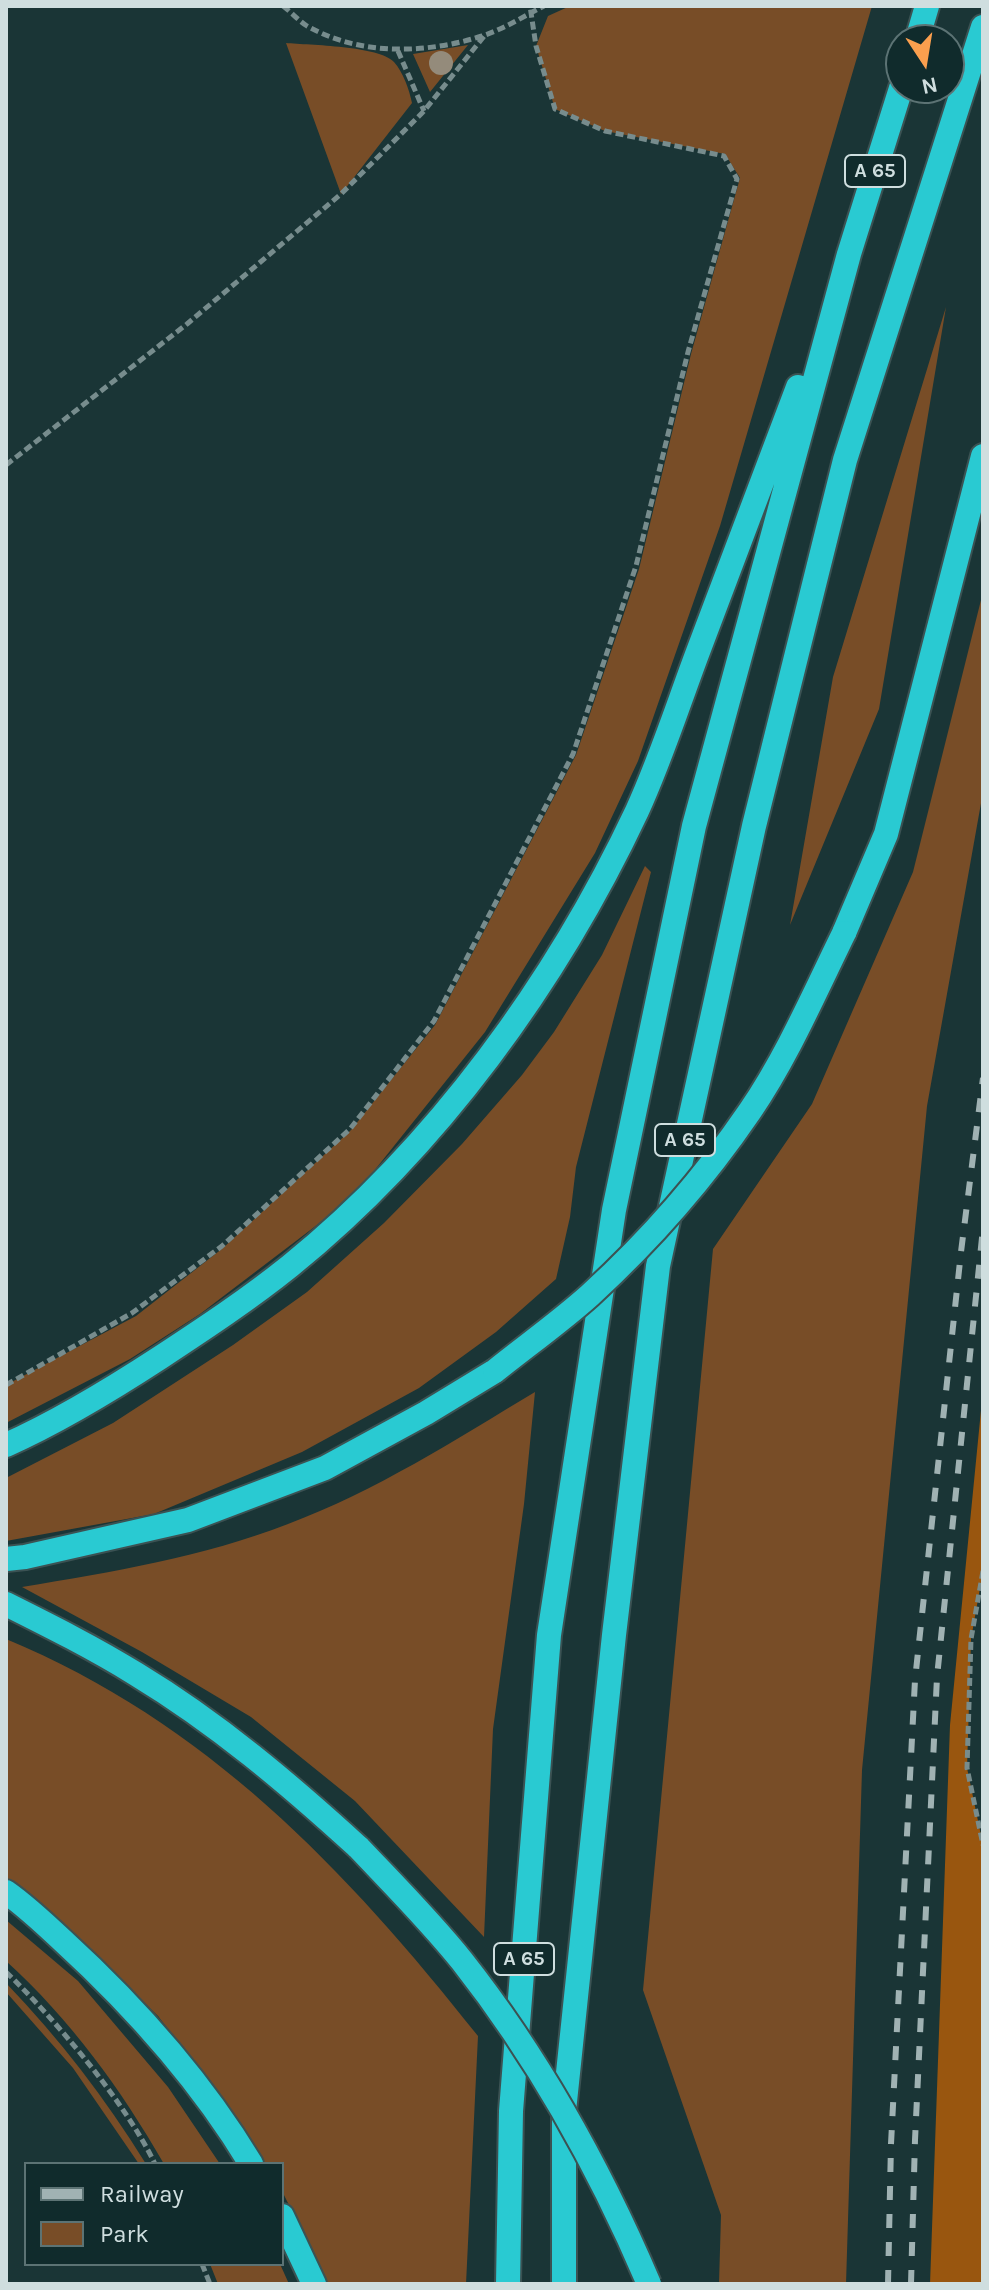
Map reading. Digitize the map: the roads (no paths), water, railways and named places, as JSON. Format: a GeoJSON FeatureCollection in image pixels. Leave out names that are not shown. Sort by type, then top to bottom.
{"type":"FeatureCollection","features":[{"type":"Feature","properties":{"kind":"highway","name":"A 65"},"geometry":{"type":"LineString","coordinates":[[564,2284],[564,2111],[614,1635],[658,1266],[754,826],[845,460],[983,27]]}},
{"type":"Feature","properties":{"kind":"highway","name":"A 65"},"geometry":{"type":"LineString","coordinates":[[508,2284],[511,2111],[549,1635],[614,1210],[694,826],[849,254],[896,104]]}},
{"type":"Feature","properties":{"kind":"highway","name":"A 65"},"geometry":{"type":"LineString","coordinates":[[6,1445],[128,1378],[225,1315],[292,1265],[348,1215],[414,1147],[499,1046],[577,927],[637,809],[849,254]]}},
{"type":"Feature","properties":{"kind":"highway","name":"A 65"},"geometry":{"type":"LineString","coordinates":[[6,1559],[188,1520],[325,1468],[495,1371],[621,1265],[703,1172],[751,1110],[806,1011],[844,933],[886,834],[983,456]]}},
{"type":"Feature","properties":{"kind":"highway","name":"A 65"},"geometry":{"type":"LineString","coordinates":[[6,1604],[137,1674],[241,1747],[307,1800],[412,1903],[507,2022],[549,2086],[588,2152],[649,2284]]}},
{"type":"Feature","properties":{"kind":"highway"},"geometry":{"type":"LineString","coordinates":[[6,1892],[89,1964],[151,2031],[228,2125],[250,2162]]}},
{"type":"Feature","properties":{"kind":"highway"},"geometry":{"type":"LineString","coordinates":[[284,2220],[314,2284]]}},
{"type":"Feature","properties":{"kind":"railway"},"geometry":{"type":"LineString","coordinates":[[888,2284],[891,2144],[915,1680],[983,1078]]}},
{"type":"Feature","properties":{"kind":"railway"},"geometry":{"type":"LineString","coordinates":[[911,2284],[937,1677],[983,1228]]}}]}
